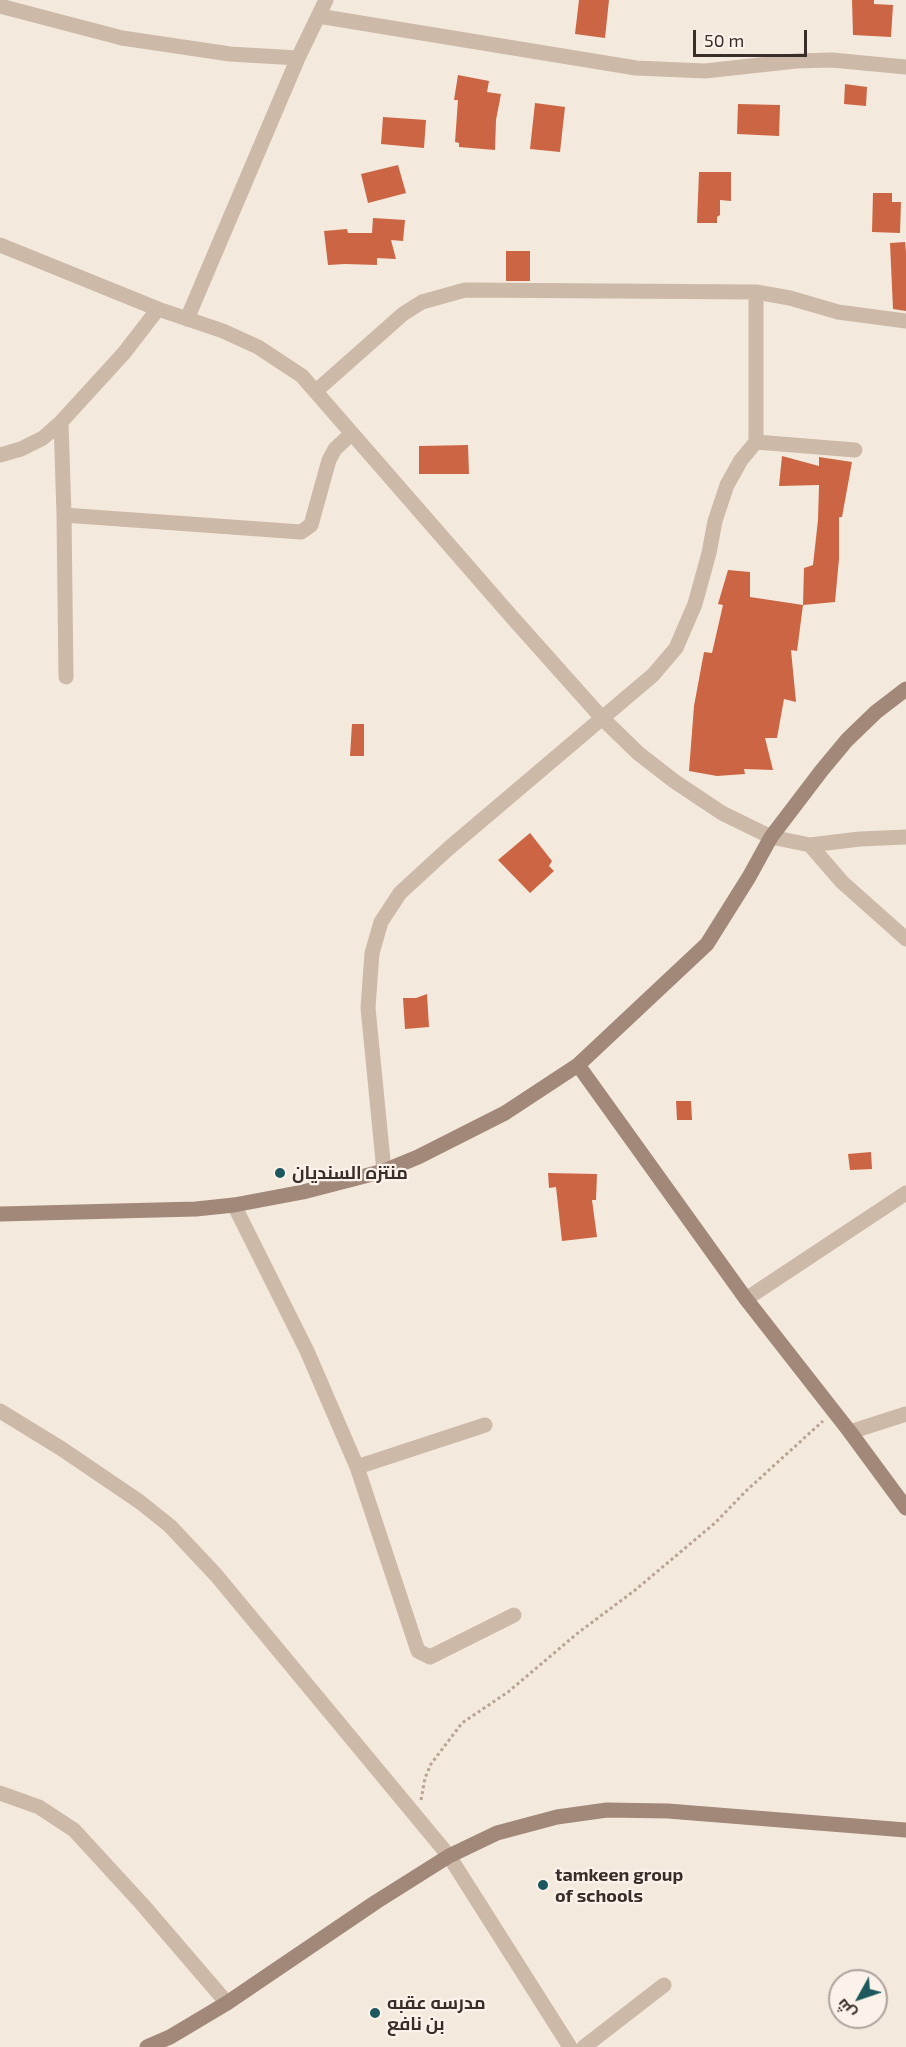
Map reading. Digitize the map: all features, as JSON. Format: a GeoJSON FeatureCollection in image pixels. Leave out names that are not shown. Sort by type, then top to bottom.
{"type":"FeatureCollection","features":[{"type":"Feature","properties":{"kind":"street"},"geometry":{"type":"LineString","coordinates":[[187,319],[298,58],[326,0]]}},
{"type":"Feature","properties":{"kind":"street"},"geometry":{"type":"LineString","coordinates":[[0,6],[122,38],[230,54],[298,58]]}},
{"type":"Feature","properties":{"kind":"street"},"geometry":{"type":"LineString","coordinates":[[318,16],[636,68],[705,71],[796,61],[832,60],[906,67]]}},
{"type":"Feature","properties":{"kind":"street"},"geometry":{"type":"LineString","coordinates":[[0,245],[158,309],[223,331],[258,347],[302,376],[602,718],[638,753],[674,781],[722,813],[771,837],[810,845],[860,839],[906,837]]}},
{"type":"Feature","properties":{"kind":"street"},"geometry":{"type":"LineString","coordinates":[[316,391],[403,314],[422,302],[465,290],[756,292],[790,298],[838,312],[906,321]]}},
{"type":"Feature","properties":{"kind":"street"},"geometry":{"type":"LineString","coordinates":[[384,1171],[368,1008],[372,953],[381,922],[400,893],[448,848],[653,675],[676,648],[695,604],[727,484],[741,460],[756,442],[756,292]]}},
{"type":"Feature","properties":{"kind":"street"},"geometry":{"type":"LineString","coordinates":[[0,455],[21,449],[43,438],[61,422],[124,353],[158,309]]}},
{"type":"Feature","properties":{"kind":"street"},"geometry":{"type":"LineString","coordinates":[[61,422],[66,677]]}},
{"type":"Feature","properties":{"kind":"street"},"geometry":{"type":"LineString","coordinates":[[64,515],[304,531],[310,525],[329,459],[335,449],[351,434]]}},
{"type":"Feature","properties":{"kind":"street"},"geometry":{"type":"LineString","coordinates":[[756,442],[855,450]]}},
{"type":"Feature","properties":{"kind":"street"},"geometry":{"type":"LineString","coordinates":[[0,1214],[159,1211],[234,1205],[303,1192],[384,1171],[418,1157],[505,1113],[578,1065],[707,944],[749,878],[771,837],[847,740],[876,712],[906,689]]}},
{"type":"Feature","properties":{"kind":"street"},"geometry":{"type":"LineString","coordinates":[[810,845],[842,882],[906,939]]}},
{"type":"Feature","properties":{"kind":"street"},"geometry":{"type":"LineString","coordinates":[[578,1065],[746,1299],[906,1508]]}},
{"type":"Feature","properties":{"kind":"street"},"geometry":{"type":"LineString","coordinates":[[746,1299],[906,1193]]}},
{"type":"Feature","properties":{"kind":"street"},"geometry":{"type":"LineString","coordinates":[[234,1205],[308,1351],[357,1467],[418,1651],[430,1657],[514,1615]]}},
{"type":"Feature","properties":{"kind":"street"},"geometry":{"type":"LineString","coordinates":[[0,1411],[100,1473],[170,1526],[216,1575],[277,1646],[448,1856],[570,2047]]}},
{"type":"Feature","properties":{"kind":"street"},"geometry":{"type":"LineString","coordinates":[[850,1432],[906,1414]]}},
{"type":"Feature","properties":{"kind":"street"},"geometry":{"type":"LineString","coordinates":[[357,1467],[485,1425]]}},
{"type":"Feature","properties":{"kind":"street"},"geometry":{"type":"LineString","coordinates":[[0,1793],[39,1808],[74,1830],[142,1904],[227,2003]]}},
{"type":"Feature","properties":{"kind":"street"},"geometry":{"type":"LineString","coordinates":[[147,2047],[170,2037],[227,2003],[448,1856],[497,1833],[557,1816],[607,1810],[668,1811],[906,1830]]}},
{"type":"Feature","properties":{"kind":"street"},"geometry":{"type":"LineString","coordinates":[[584,2047],[664,1985]]}},
{"type":"Feature","properties":{"kind":"path"},"geometry":{"type":"LineString","coordinates":[[418,1819],[425,1778],[431,1764],[462,1723],[508,1692],[579,1632],[634,1591],[715,1523],[833,1412]]}},
{"type":"Feature","properties":{"kind":"building"},"geometry":{"type":"Polygon","coordinates":[[[579,0],[609,0],[605,38],[575,34],[579,0]]]}},
{"type":"Feature","properties":{"kind":"building"},"geometry":{"type":"Polygon","coordinates":[[[852,0],[874,0],[874,4],[893,5],[891,37],[853,35],[852,0]]]}},
{"type":"Feature","properties":{"kind":"building"},"geometry":{"type":"Polygon","coordinates":[[[458,75],[489,81],[487,92],[501,94],[496,120],[495,150],[459,147],[459,143],[455,142],[458,100],[454,100],[458,75]]]}},
{"type":"Feature","properties":{"kind":"building"},"geometry":{"type":"Polygon","coordinates":[[[845,84],[867,87],[866,106],[844,104],[845,84]]]}},
{"type":"Feature","properties":{"kind":"building"},"geometry":{"type":"Polygon","coordinates":[[[535,103],[565,107],[560,152],[530,149],[535,103]]]}},
{"type":"Feature","properties":{"kind":"building"},"geometry":{"type":"Polygon","coordinates":[[[738,104],[780,105],[779,136],[737,134],[738,104]]]}},
{"type":"Feature","properties":{"kind":"building"},"geometry":{"type":"Polygon","coordinates":[[[383,117],[426,120],[424,148],[381,144],[383,117]]]}},
{"type":"Feature","properties":{"kind":"building"},"geometry":{"type":"Polygon","coordinates":[[[398,165],[406,193],[368,203],[361,174],[398,165]]]}},
{"type":"Feature","properties":{"kind":"building"},"geometry":{"type":"Polygon","coordinates":[[[699,172],[731,172],[731,201],[720,200],[720,215],[717,217],[717,223],[697,223],[699,172]]]}},
{"type":"Feature","properties":{"kind":"building"},"geometry":{"type":"Polygon","coordinates":[[[873,193],[892,193],[892,202],[901,202],[900,233],[872,232],[873,193]]]}},
{"type":"Feature","properties":{"kind":"building"},"geometry":{"type":"Polygon","coordinates":[[[373,218],[405,220],[403,241],[391,240],[396,259],[377,258],[377,265],[328,265],[324,231],[347,229],[348,233],[372,233],[373,218]]]}},
{"type":"Feature","properties":{"kind":"building"},"geometry":{"type":"Polygon","coordinates":[[[905,242],[906,311],[893,309],[890,243],[905,242]]]}},
{"type":"Feature","properties":{"kind":"building"},"geometry":{"type":"Polygon","coordinates":[[[506,251],[530,251],[530,281],[506,281],[506,251]]]}},
{"type":"Feature","properties":{"kind":"building"},"geometry":{"type":"Polygon","coordinates":[[[468,445],[469,474],[419,474],[419,446],[468,445]]]}},
{"type":"Feature","properties":{"kind":"building"},"geometry":{"type":"Polygon","coordinates":[[[782,456],[819,466],[819,457],[852,462],[842,517],[839,517],[839,559],[835,602],[803,605],[804,568],[813,565],[819,485],[779,486],[782,456]]]}},
{"type":"Feature","properties":{"kind":"building"},"geometry":{"type":"Polygon","coordinates":[[[728,570],[750,572],[750,597],[803,605],[797,651],[791,650],[796,702],[784,699],[777,738],[765,738],[773,770],[744,769],[745,774],[717,776],[689,771],[694,706],[704,652],[712,653],[723,605],[718,604],[728,570]]]}},
{"type":"Feature","properties":{"kind":"building"},"geometry":{"type":"Polygon","coordinates":[[[352,724],[364,724],[364,756],[350,756],[352,724]]]}},
{"type":"Feature","properties":{"kind":"building"},"geometry":{"type":"Polygon","coordinates":[[[530,833],[552,861],[549,866],[554,871],[530,893],[498,860],[530,833]]]}},
{"type":"Feature","properties":{"kind":"building"},"geometry":{"type":"Polygon","coordinates":[[[427,994],[429,1027],[405,1029],[403,998],[416,998],[427,994]]]}},
{"type":"Feature","properties":{"kind":"building"},"geometry":{"type":"Polygon","coordinates":[[[676,1101],[691,1101],[692,1120],[677,1120],[676,1101]]]}},
{"type":"Feature","properties":{"kind":"building"},"geometry":{"type":"Polygon","coordinates":[[[871,1152],[872,1169],[850,1170],[848,1154],[871,1152]]]}},
{"type":"Feature","properties":{"kind":"building"},"geometry":{"type":"Polygon","coordinates":[[[548,1173],[597,1174],[596,1200],[592,1200],[597,1237],[562,1241],[556,1187],[549,1188],[548,1173]]]}},
{"type":"Feature","properties":{"kind":"place","name":"منتزه السنديان"},"geometry":{"type":"Point","coordinates":[280,1173]}},
{"type":"Feature","properties":{"kind":"place","name":"tamkeen group of schools"},"geometry":{"type":"Point","coordinates":[543,1885]}},
{"type":"Feature","properties":{"kind":"place","name":"مدرسه عقبه بن نافع"},"geometry":{"type":"Point","coordinates":[375,2013]}}]}
